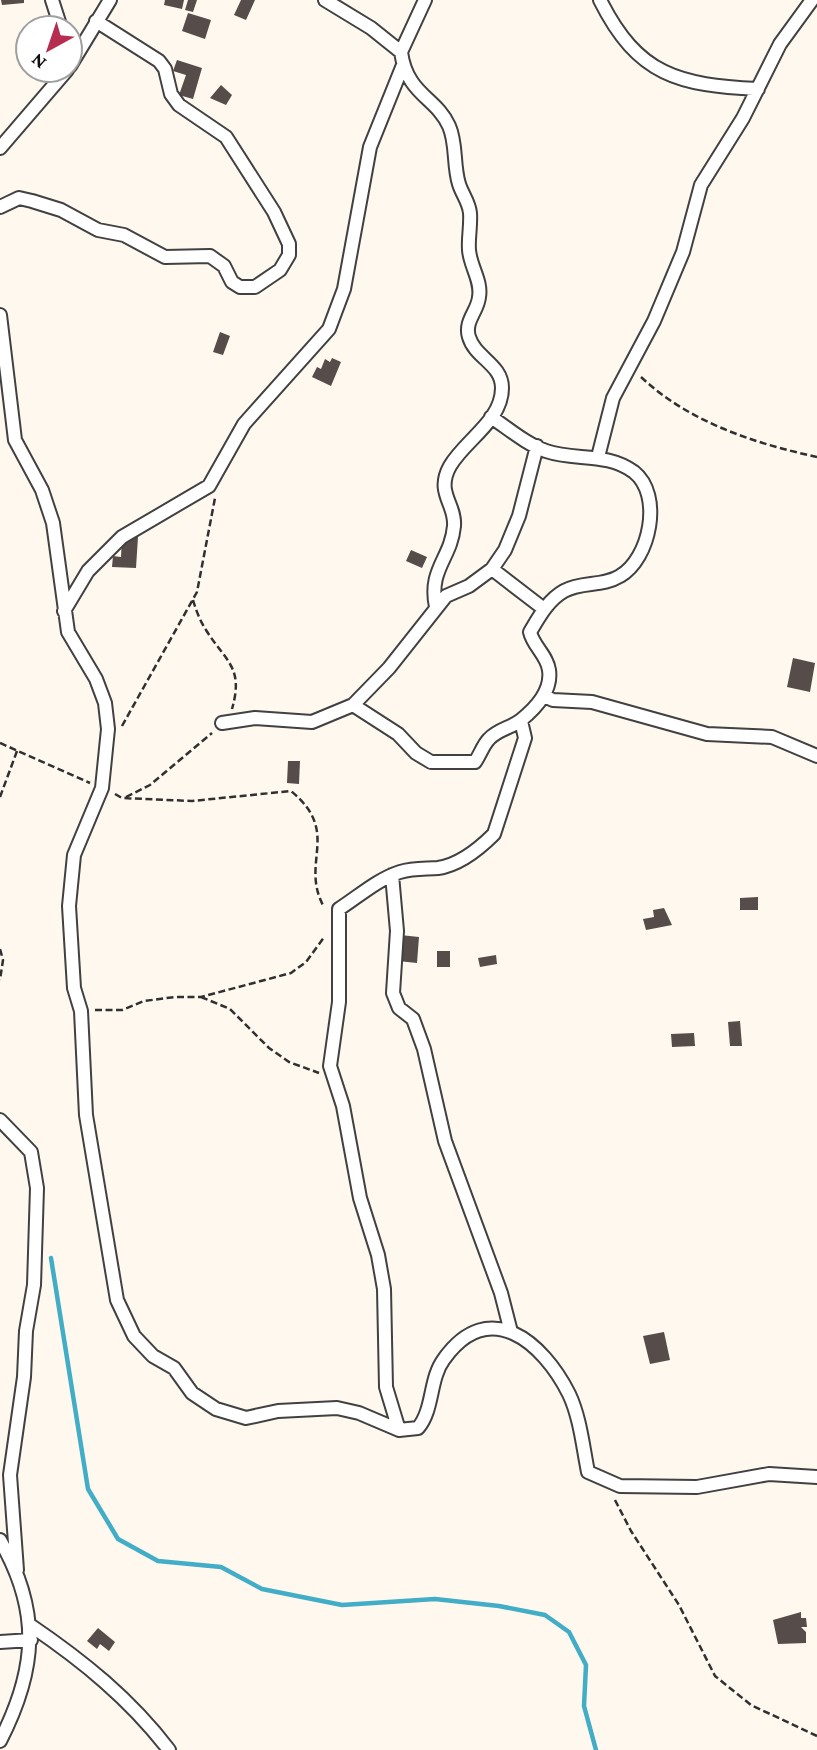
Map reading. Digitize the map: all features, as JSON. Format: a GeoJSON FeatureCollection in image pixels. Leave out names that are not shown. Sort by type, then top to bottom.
{"type":"FeatureCollection","features":[{"type":"Feature","properties":{"kind":"street"},"geometry":{"type":"LineString","coordinates":[[84,41],[110,0]]}},
{"type":"Feature","properties":{"kind":"street"},"geometry":{"type":"LineString","coordinates":[[325,0],[385,38],[402,58],[416,90],[449,125],[459,184],[469,207],[469,251],[479,284],[480,296],[468,328],[469,337],[475,350],[497,370],[502,380],[499,407],[449,467],[444,484],[454,525],[432,588],[436,607]]}},
{"type":"Feature","properties":{"kind":"street"},"geometry":{"type":"LineString","coordinates":[[64,613],[88,571],[122,537],[209,486],[244,424],[310,354],[329,329],[344,289],[357,210],[376,127],[425,0]]}},
{"type":"Feature","properties":{"kind":"street"},"geometry":{"type":"LineString","coordinates":[[600,0],[624,41],[660,70],[687,82],[711,87],[758,89]]}},
{"type":"Feature","properties":{"kind":"street"},"geometry":{"type":"LineString","coordinates":[[598,457],[613,398],[654,321],[683,252],[701,185],[758,89],[780,44],[812,0]]}},
{"type":"Feature","properties":{"kind":"street"},"geometry":{"type":"LineString","coordinates":[[0,207],[19,198],[33,201],[61,210],[98,230],[124,234],[155,254],[178,258],[210,256],[224,266],[232,282],[240,287],[255,287],[285,264],[289,255],[286,235],[226,137],[179,105],[171,94],[165,69],[159,61],[96,21]]}},
{"type":"Feature","properties":{"kind":"street"},"geometry":{"type":"LineString","coordinates":[[0,148],[54,84]]}},
{"type":"Feature","properties":{"kind":"street"},"geometry":{"type":"LineString","coordinates":[[0,315],[15,440],[42,490],[54,523],[68,632],[96,679],[105,702],[108,729],[102,788],[82,831],[69,879],[74,988],[81,1011],[86,1115],[117,1300],[134,1336],[153,1356],[174,1368],[192,1393],[216,1409],[246,1418],[278,1411],[337,1408],[359,1413],[400,1430],[418,1429],[425,1420],[442,1360],[462,1340],[479,1329],[499,1328],[524,1338],[546,1357],[570,1396],[588,1472],[605,1480],[620,1486],[697,1487],[769,1474],[817,1477]]}},
{"type":"Feature","properties":{"kind":"street"},"geometry":{"type":"LineString","coordinates":[[353,705],[398,734],[415,753],[431,762],[475,762],[486,741],[499,730],[521,720],[544,696],[550,678],[549,666],[532,641],[530,632],[544,609],[579,584],[602,584],[623,575],[636,561],[651,509],[649,491],[635,473],[598,457],[565,456],[537,446],[491,417]]}},
{"type":"Feature","properties":{"kind":"street"},"geometry":{"type":"LineString","coordinates":[[222,723],[255,718],[312,722],[353,705],[389,668],[446,596],[469,586],[492,569],[505,550],[519,516],[537,446]]}},
{"type":"Feature","properties":{"kind":"street"},"geometry":{"type":"LineString","coordinates":[[492,569],[544,609]]}},
{"type":"Feature","properties":{"kind":"street"},"geometry":{"type":"LineString","coordinates":[[544,696],[553,701],[592,702],[707,734],[772,737],[817,756]]}},
{"type":"Feature","properties":{"kind":"street"},"geometry":{"type":"LineString","coordinates":[[400,1430],[386,1387],[384,1289],[378,1255],[360,1198],[330,1066],[330,1050],[339,1002],[339,909],[392,875],[421,867],[440,868],[457,861],[482,846],[494,834],[525,738],[521,720]]}},
{"type":"Feature","properties":{"kind":"street"},"geometry":{"type":"LineString","coordinates":[[392,875],[397,931],[393,993],[399,1008],[413,1019],[424,1049],[445,1141],[501,1293],[511,1332]]}},
{"type":"Feature","properties":{"kind":"street"},"geometry":{"type":"LineString","coordinates":[[0,1120],[31,1152],[37,1188],[34,1285],[26,1331],[24,1377],[5,1471],[17,1570],[31,1640],[25,1682],[0,1741]]}},
{"type":"Feature","properties":{"kind":"street"},"geometry":{"type":"LineString","coordinates":[[0,1540],[17,1570]]}},
{"type":"Feature","properties":{"kind":"street"},"geometry":{"type":"LineString","coordinates":[[30,1625],[112,1687],[147,1722],[169,1750]]}},
{"type":"Feature","properties":{"kind":"street"},"geometry":{"type":"LineString","coordinates":[[0,1642],[31,1640]]}},
{"type":"Feature","properties":{"kind":"path"},"geometry":{"type":"LineString","coordinates":[[629,367],[662,397],[708,424],[817,457]]}},
{"type":"Feature","properties":{"kind":"path"},"geometry":{"type":"LineString","coordinates":[[121,727],[193,600],[215,498]]}},
{"type":"Feature","properties":{"kind":"path"},"geometry":{"type":"LineString","coordinates":[[122,798],[150,785],[170,770],[222,723],[232,709],[237,689],[236,673],[205,629],[193,600]]}},
{"type":"Feature","properties":{"kind":"path"},"geometry":{"type":"LineString","coordinates":[[0,743],[122,798],[192,801],[291,792],[316,819],[320,832],[317,889],[326,909]]}},
{"type":"Feature","properties":{"kind":"path"},"geometry":{"type":"LineString","coordinates":[[0,797],[17,751]]}},
{"type":"Feature","properties":{"kind":"path"},"geometry":{"type":"LineString","coordinates":[[81,1011],[122,1010],[144,1001],[201,997],[291,973],[306,962],[323,942],[327,930]]}},
{"type":"Feature","properties":{"kind":"path"},"geometry":{"type":"LineString","coordinates":[[0,949],[3,960],[0,980]]}},
{"type":"Feature","properties":{"kind":"path"},"geometry":{"type":"LineString","coordinates":[[201,997],[230,1009],[289,1062],[335,1079]]}},
{"type":"Feature","properties":{"kind":"path"},"geometry":{"type":"LineString","coordinates":[[605,1480],[631,1531],[679,1605],[715,1676],[751,1705],[817,1736]]}},
{"type":"Feature","properties":{"kind":"building"},"geometry":{"type":"Polygon","coordinates":[[[1,0],[24,0],[24,3],[2,5],[1,0]]]}},
{"type":"Feature","properties":{"kind":"building"},"geometry":{"type":"Polygon","coordinates":[[[165,0],[184,0],[182,9],[164,5],[165,0]]]}},
{"type":"Feature","properties":{"kind":"building"},"geometry":{"type":"Polygon","coordinates":[[[188,0],[197,0],[193,12],[185,10],[188,0]]]}},
{"type":"Feature","properties":{"kind":"building"},"geometry":{"type":"Polygon","coordinates":[[[241,0],[255,0],[246,20],[234,15],[241,0]]]}},
{"type":"Feature","properties":{"kind":"building"},"geometry":{"type":"Polygon","coordinates":[[[188,13],[211,20],[205,39],[182,31],[188,13]]]}},
{"type":"Feature","properties":{"kind":"building"},"geometry":{"type":"Polygon","coordinates":[[[177,60],[202,68],[193,99],[179,95],[186,75],[173,71],[177,60]]]}},
{"type":"Feature","properties":{"kind":"building"},"geometry":{"type":"Polygon","coordinates":[[[221,85],[232,95],[226,105],[210,98],[221,85]]]}},
{"type":"Feature","properties":{"kind":"building"},"geometry":{"type":"Polygon","coordinates":[[[220,332],[230,336],[223,355],[213,352],[220,332]]]}},
{"type":"Feature","properties":{"kind":"building"},"geometry":{"type":"Polygon","coordinates":[[[332,358],[341,362],[331,386],[312,377],[317,367],[321,369],[325,359],[330,362],[332,358]]]}},
{"type":"Feature","properties":{"kind":"building"},"geometry":{"type":"Polygon","coordinates":[[[122,537],[138,537],[136,568],[112,567],[113,556],[121,557],[122,537]]]}},
{"type":"Feature","properties":{"kind":"building"},"geometry":{"type":"Polygon","coordinates":[[[411,550],[427,557],[422,568],[406,561],[411,550]]]}},
{"type":"Feature","properties":{"kind":"building"},"geometry":{"type":"Polygon","coordinates":[[[793,658],[815,663],[810,692],[787,687],[793,658]]]}},
{"type":"Feature","properties":{"kind":"building"},"geometry":{"type":"Polygon","coordinates":[[[288,761],[300,761],[299,784],[287,783],[288,761]]]}},
{"type":"Feature","properties":{"kind":"building"},"geometry":{"type":"Polygon","coordinates":[[[758,897],[758,910],[740,910],[740,898],[758,897]]]}},
{"type":"Feature","properties":{"kind":"building"},"geometry":{"type":"Polygon","coordinates":[[[664,908],[672,925],[646,930],[643,919],[654,917],[653,910],[664,908]]]}},
{"type":"Feature","properties":{"kind":"building"},"geometry":{"type":"Polygon","coordinates":[[[400,935],[419,937],[417,963],[398,961],[400,935]]]}},
{"type":"Feature","properties":{"kind":"building"},"geometry":{"type":"Polygon","coordinates":[[[437,951],[450,951],[450,967],[437,967],[437,951]]]}},
{"type":"Feature","properties":{"kind":"building"},"geometry":{"type":"Polygon","coordinates":[[[496,955],[497,964],[480,967],[478,958],[496,955]]]}},
{"type":"Feature","properties":{"kind":"building"},"geometry":{"type":"Polygon","coordinates":[[[740,1021],[742,1046],[730,1046],[728,1022],[740,1021]]]}},
{"type":"Feature","properties":{"kind":"building"},"geometry":{"type":"Polygon","coordinates":[[[694,1033],[695,1046],[672,1047],[671,1034],[694,1033]]]}},
{"type":"Feature","properties":{"kind":"building"},"geometry":{"type":"Polygon","coordinates":[[[664,1332],[670,1360],[650,1364],[643,1336],[664,1332]]]}},
{"type":"Feature","properties":{"kind":"building"},"geometry":{"type":"Polygon","coordinates":[[[801,1612],[801,1618],[806,1618],[807,1627],[801,1627],[806,1632],[806,1643],[778,1644],[773,1620],[801,1612]]]}},
{"type":"Feature","properties":{"kind":"building"},"geometry":{"type":"Polygon","coordinates":[[[98,1628],[115,1642],[109,1651],[100,1644],[97,1649],[87,1641],[98,1628]]]}},
{"type":"Feature","properties":{"kind":"waterway"},"geometry":{"type":"LineString","coordinates":[[51,1258],[88,1489],[118,1539],[158,1561],[221,1567],[262,1589],[342,1605],[435,1599],[499,1606],[545,1615],[569,1632],[586,1665],[584,1706],[596,1750]]}}]}
